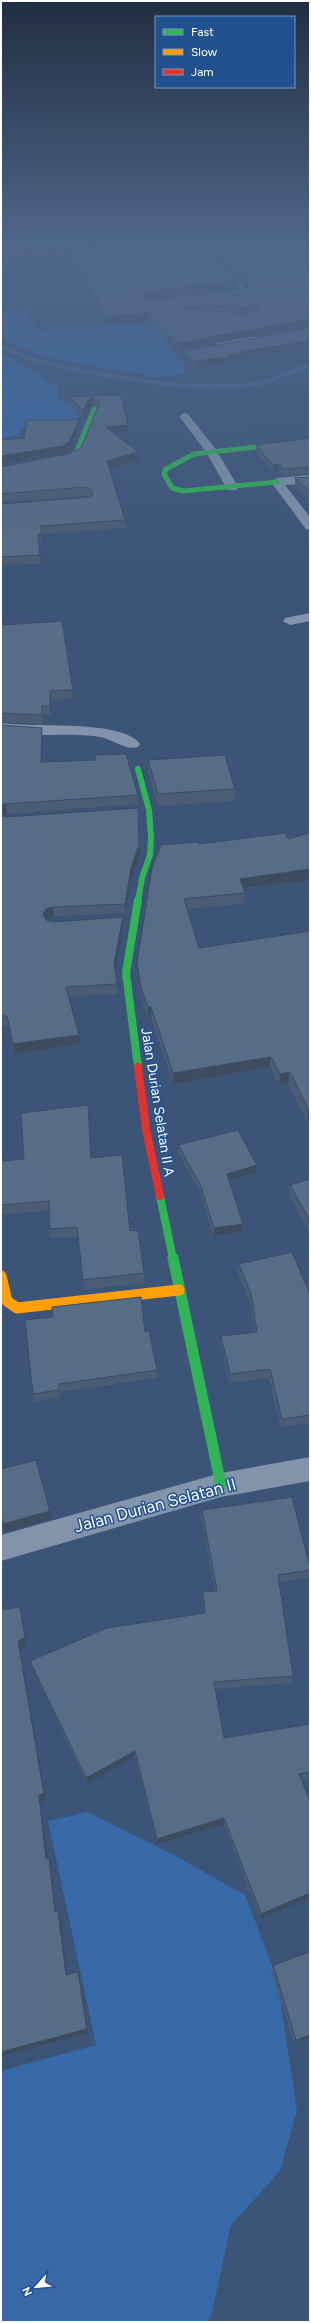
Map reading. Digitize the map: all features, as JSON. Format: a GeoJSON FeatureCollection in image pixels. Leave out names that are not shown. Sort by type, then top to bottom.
{"type":"FeatureCollection","features":[{"type":"Feature","properties":{"kind":"street"},"geometry":{"type":"LineString","coordinates":[[1,470],[67,458],[76,453],[94,409]]}},
{"type":"Feature","properties":{"kind":"street"},"geometry":{"type":"LineString","coordinates":[[184,416],[211,451],[232,487]]}},
{"type":"Feature","properties":{"kind":"street"},"geometry":{"type":"LineString","coordinates":[[310,441],[211,451],[187,457],[166,470],[164,474],[172,488],[183,491],[310,479]]}},
{"type":"Feature","properties":{"kind":"street"},"geometry":{"type":"LineString","coordinates":[[277,482],[310,526]]}},
{"type":"Feature","properties":{"kind":"street"},"geometry":{"type":"LineString","coordinates":[[290,621],[310,617]]}},
{"type":"Feature","properties":{"kind":"street"},"geometry":{"type":"LineString","coordinates":[[1,728],[22,732],[94,732],[122,737],[132,744]]}},
{"type":"Feature","properties":{"kind":"street","name":"Jalan Durian Selatan II A"},"geometry":{"type":"LineString","coordinates":[[138,769],[141,811],[150,855],[127,921],[126,973],[146,1129],[178,1290],[221,1485]]}},
{"type":"Feature","properties":{"kind":"street"},"geometry":{"type":"LineString","coordinates":[[1,1276],[7,1301],[17,1308],[178,1290]]}},
{"type":"Feature","properties":{"kind":"street","name":"Jalan Durian Selatan II"},"geometry":{"type":"LineString","coordinates":[[1,1548],[221,1485],[310,1469]]}},
{"type":"Feature","properties":{"kind":"shaded area"},"geometry":{"type":"Polygon","coordinates":[[[1,352],[59,387],[58,394],[61,401],[80,405],[88,411],[75,419],[73,427],[32,426],[21,428],[19,435],[1,439],[1,352]]]}},
{"type":"Feature","properties":{"kind":"shaded area"},"geometry":{"type":"Polygon","coordinates":[[[34,352],[174,352],[185,366],[185,374],[156,377],[44,357],[34,352]]]}},
{"type":"Feature","properties":{"kind":"shaded area"},"geometry":{"type":"Polygon","coordinates":[[[87,1812],[174,1855],[245,1895],[277,1978],[297,2110],[280,2171],[231,2225],[211,2317],[206,2322],[1,2322],[1,2071],[96,2045],[48,1821],[87,1812]]]}},
{"type":"Feature","properties":{"kind":"building"},"geometry":{"type":"Polygon","coordinates":[[[186,352],[240,352],[227,355],[229,357],[195,361],[186,352]]]}},
{"type":"Feature","properties":{"kind":"building"},"geometry":{"type":"Polygon","coordinates":[[[121,395],[128,425],[106,427],[138,452],[107,461],[125,520],[41,526],[41,534],[38,534],[40,555],[1,557],[1,504],[90,497],[93,494],[91,489],[86,487],[1,494],[1,467],[67,454],[81,448],[100,402],[93,397],[87,401],[83,411],[70,397],[121,395]]]}},
{"type":"Feature","properties":{"kind":"building"},"geometry":{"type":"Polygon","coordinates":[[[27,420],[79,420],[69,442],[63,446],[1,456],[1,440],[24,438],[27,420]]]}},
{"type":"Feature","properties":{"kind":"building"},"geometry":{"type":"Polygon","coordinates":[[[310,438],[310,467],[284,469],[280,464],[273,465],[256,445],[310,438]]]}},
{"type":"Feature","properties":{"kind":"building"},"geometry":{"type":"Polygon","coordinates":[[[310,477],[310,492],[295,478],[310,477]]]}},
{"type":"Feature","properties":{"kind":"building"},"geometry":{"type":"Polygon","coordinates":[[[62,621],[73,690],[50,691],[50,706],[42,706],[42,715],[1,713],[1,625],[62,621]]]}},
{"type":"Feature","properties":{"kind":"building"},"geometry":{"type":"Polygon","coordinates":[[[1,725],[42,728],[41,762],[96,760],[95,755],[126,754],[138,795],[1,805],[1,725]]]}},
{"type":"Feature","properties":{"kind":"building"},"geometry":{"type":"Polygon","coordinates":[[[225,755],[235,789],[158,794],[148,760],[225,755]]]}},
{"type":"Feature","properties":{"kind":"building"},"geometry":{"type":"Polygon","coordinates":[[[138,808],[139,845],[131,868],[125,904],[53,907],[46,909],[43,914],[46,920],[53,922],[123,917],[114,963],[117,984],[66,987],[79,1035],[13,1044],[7,1016],[1,1016],[1,816],[6,817],[138,808]]]}},
{"type":"Feature","properties":{"kind":"building"},"geometry":{"type":"Polygon","coordinates":[[[285,833],[288,839],[310,833],[310,869],[240,879],[245,893],[184,899],[199,948],[310,931],[310,1111],[290,1072],[280,1074],[271,1057],[173,1073],[151,1007],[148,1007],[141,988],[137,963],[152,868],[161,845],[198,842],[199,844],[285,833]]]}},
{"type":"Feature","properties":{"kind":"building"},"geometry":{"type":"Polygon","coordinates":[[[88,1105],[91,1158],[122,1155],[130,1231],[138,1230],[144,1273],[83,1280],[77,1227],[50,1229],[49,1201],[1,1205],[1,1161],[24,1159],[21,1113],[88,1105]]]}},
{"type":"Feature","properties":{"kind":"building"},"geometry":{"type":"Polygon","coordinates":[[[238,1130],[257,1165],[227,1174],[243,1224],[214,1228],[200,1184],[178,1145],[238,1130]]]}},
{"type":"Feature","properties":{"kind":"building"},"geometry":{"type":"Polygon","coordinates":[[[310,1179],[310,1221],[290,1185],[310,1179]]]}},
{"type":"Feature","properties":{"kind":"building"},"geometry":{"type":"Polygon","coordinates":[[[292,1252],[310,1294],[310,1415],[282,1419],[270,1369],[230,1374],[221,1336],[257,1332],[251,1294],[239,1264],[292,1252]]]}},
{"type":"Feature","properties":{"kind":"building"},"geometry":{"type":"Polygon","coordinates":[[[141,1297],[145,1332],[149,1331],[157,1370],[59,1384],[59,1390],[33,1394],[25,1320],[53,1317],[52,1307],[141,1297]]]}},
{"type":"Feature","properties":{"kind":"building"},"geometry":{"type":"Polygon","coordinates":[[[36,1460],[50,1511],[3,1524],[1,1515],[1,1469],[36,1460]]]}},
{"type":"Feature","properties":{"kind":"building"},"geometry":{"type":"Polygon","coordinates":[[[292,1497],[310,1567],[310,1570],[278,1575],[293,1676],[214,1682],[224,1738],[310,1724],[310,1772],[299,1774],[310,1801],[310,1893],[261,1914],[224,1818],[157,1839],[135,1751],[86,1778],[30,1661],[107,1628],[205,1613],[203,1592],[217,1591],[202,1510],[292,1497]]]}},
{"type":"Feature","properties":{"kind":"building"},"geometry":{"type":"Polygon","coordinates":[[[20,1607],[25,1638],[18,1641],[44,1794],[39,1795],[46,1859],[49,1858],[55,1912],[58,1911],[66,1975],[78,1972],[87,2029],[1,2052],[1,1610],[20,1607]]]}},
{"type":"Feature","properties":{"kind":"building"},"geometry":{"type":"Polygon","coordinates":[[[310,1952],[310,2035],[296,2040],[273,1965],[310,1952]]]}},
{"type":"Feature","properties":{"kind":"waterway"},"geometry":{"type":"LineString","coordinates":[[15,352],[41,362],[69,369],[166,384],[201,386],[237,386],[262,383],[310,366]]}},
{"type":"Feature","properties":{"kind":"traffic: fast"},"geometry":{"type":"LineString","coordinates":[[1,470],[67,458],[76,453],[94,409]]}},
{"type":"Feature","properties":{"kind":"traffic: fast"},"geometry":{"type":"LineString","coordinates":[[277,482],[183,491],[172,488],[164,474],[166,469],[194,454],[310,441]]}},
{"type":"Feature","properties":{"kind":"traffic: fast"},"geometry":{"type":"LineString","coordinates":[[138,769],[149,810],[151,838],[150,855],[142,878],[126,973],[138,1067]]}},
{"type":"Feature","properties":{"kind":"traffic: fast"},"geometry":{"type":"LineString","coordinates":[[160,1196],[221,1485]]}},
{"type":"Feature","properties":{"kind":"traffic: slow"},"geometry":{"type":"LineString","coordinates":[[1,1276],[7,1301],[17,1308],[179,1290]]}},
{"type":"Feature","properties":{"kind":"traffic: jam"},"geometry":{"type":"LineString","coordinates":[[138,1067],[146,1129],[160,1196]]}}]}
